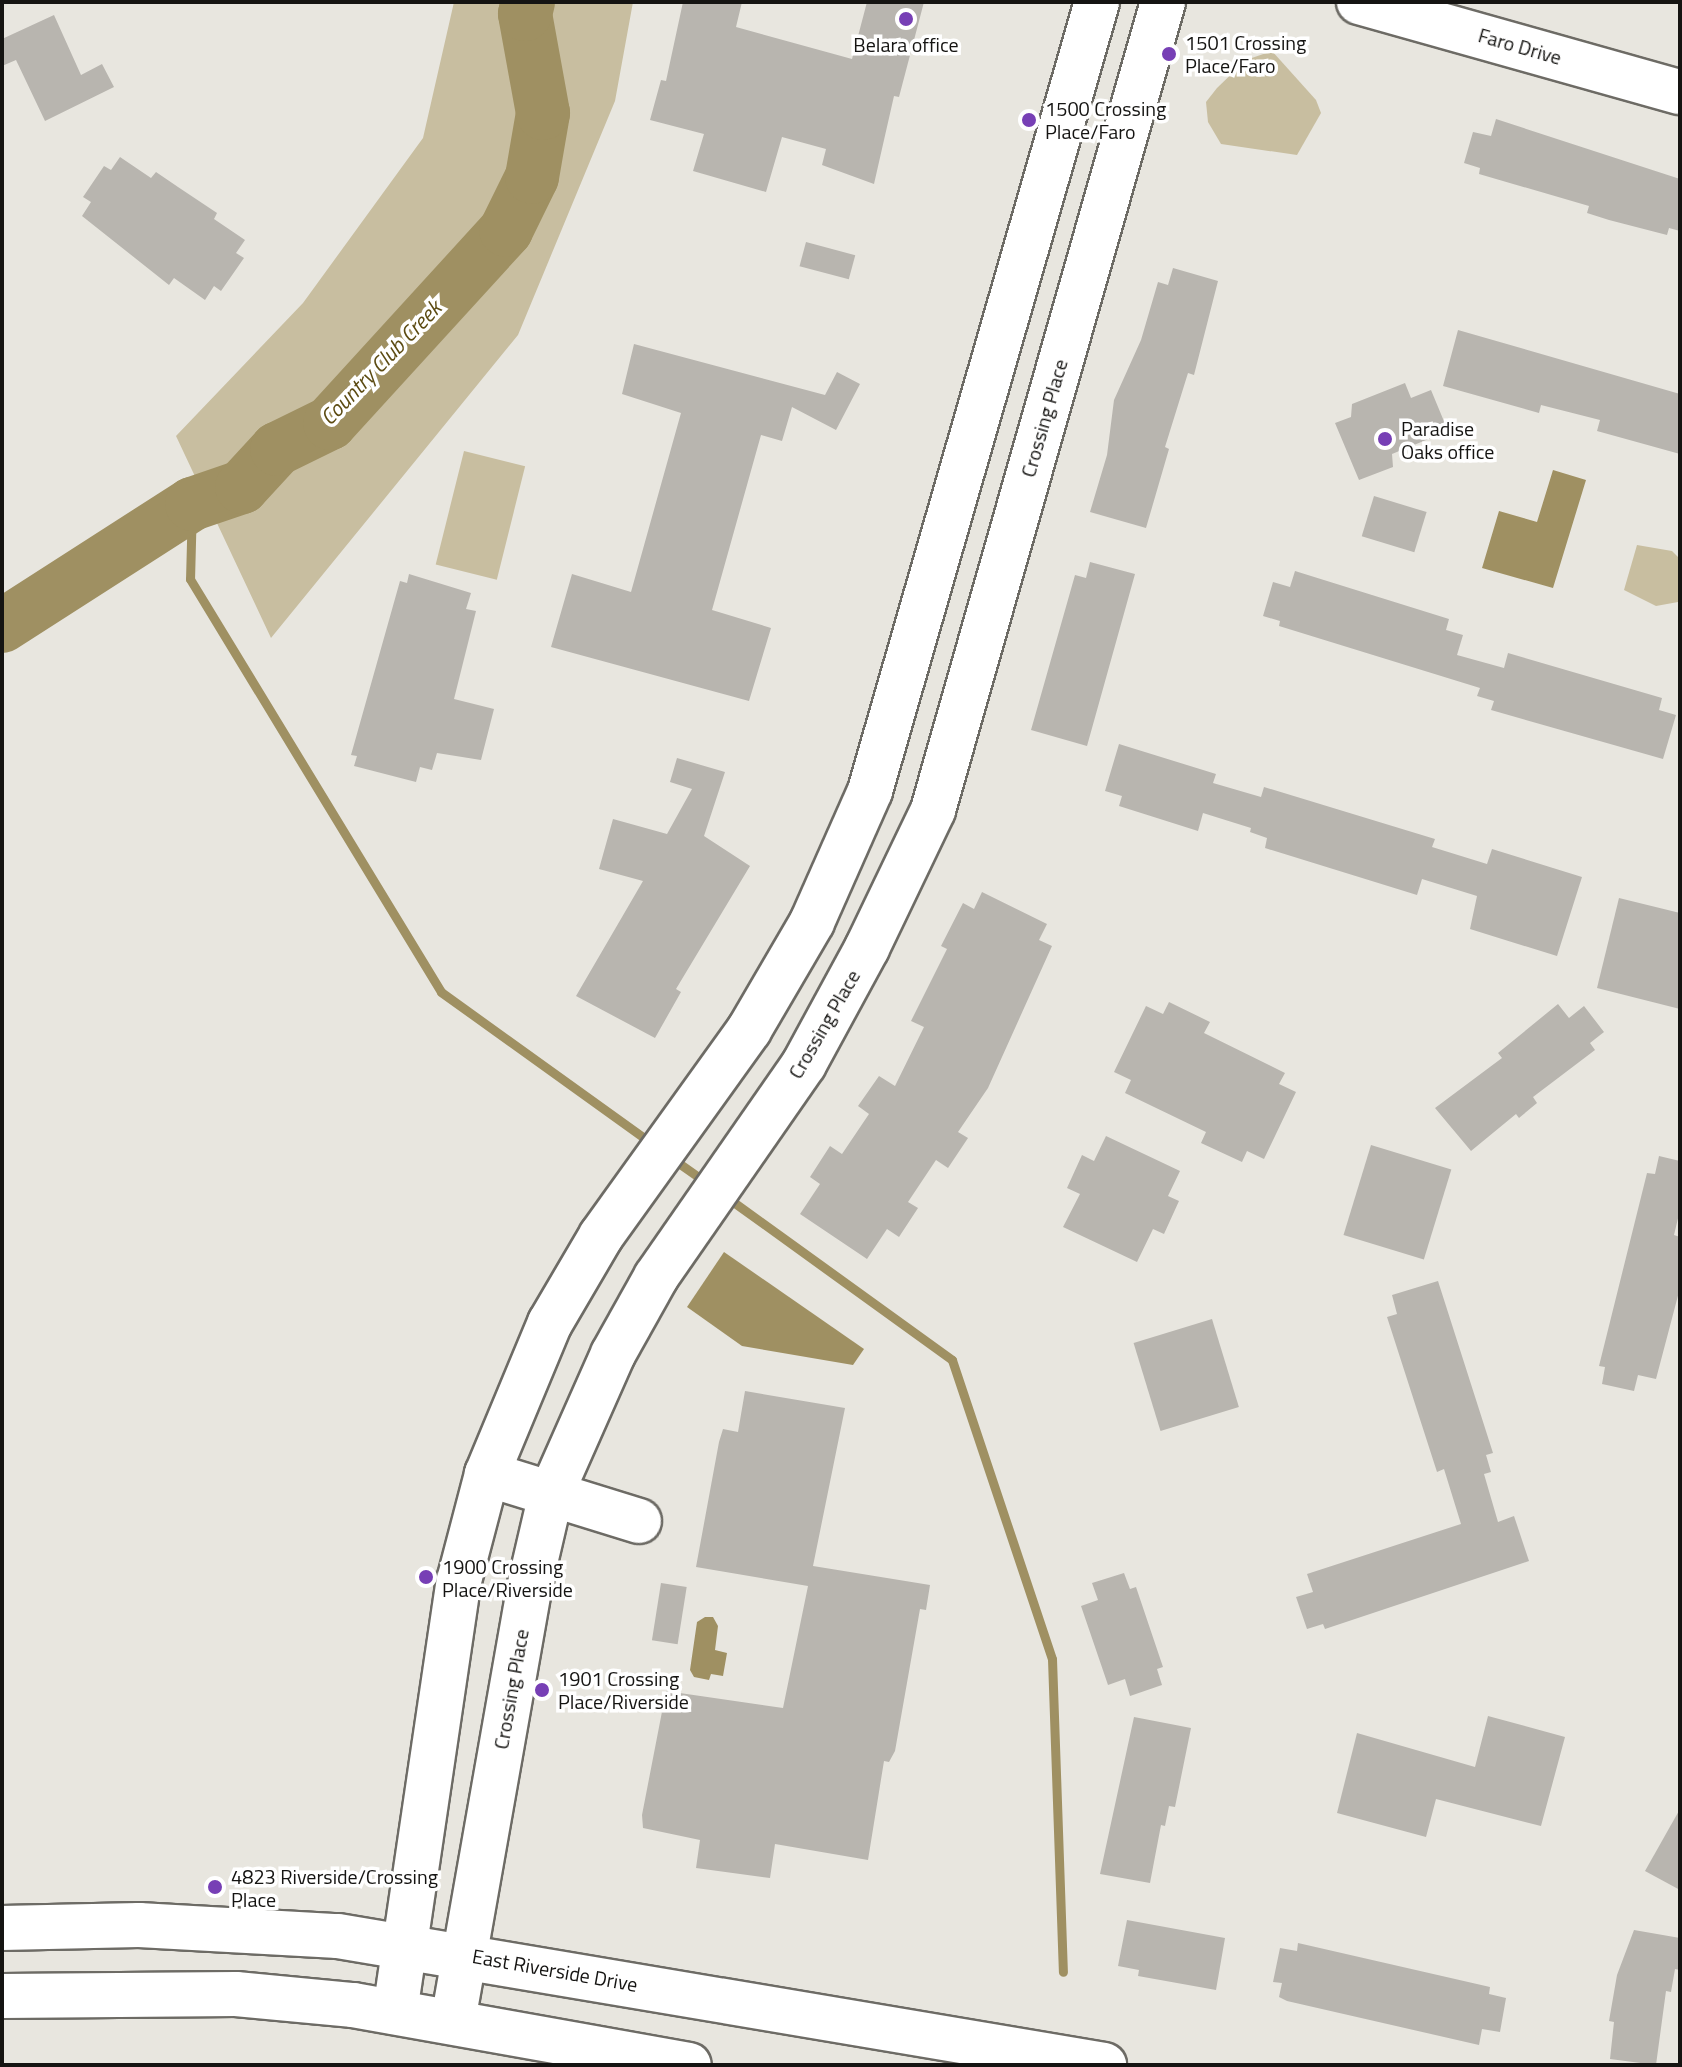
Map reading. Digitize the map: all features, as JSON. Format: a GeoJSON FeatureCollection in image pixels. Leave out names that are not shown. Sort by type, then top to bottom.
{"type":"FeatureCollection","features":[{"type":"Feature","properties":{"kind":"street"},"geometry":{"type":"LineString","coordinates":[[395,2012],[459,1581],[487,1474],[550,1323],[643,1177],[749,1030],[812,922],[870,791],[1097,2]]}},
{"type":"Feature","properties":{"kind":"street","name":"Crossing Place"},"geometry":{"type":"LineString","coordinates":[[453,2021],[531,1580],[551,1494],[613,1354],[696,1217],[804,1064],[867,948],[933,810],[1163,2]]}},
{"type":"Feature","properties":{"kind":"street","name":"Faro Drive"},"geometry":{"type":"LineString","coordinates":[[1359,2],[1680,92]]}},
{"type":"Feature","properties":{"kind":"street"},"geometry":{"type":"LineString","coordinates":[[487,1474],[639,1521]]}},
{"type":"Feature","properties":{"kind":"street","name":"East Riverside Drive"},"geometry":{"type":"LineString","coordinates":[[2,1928],[139,1925],[405,1945],[1087,2063]]}},
{"type":"Feature","properties":{"kind":"street"},"geometry":{"type":"LineString","coordinates":[[2,1996],[236,1994],[453,2021],[689,2065]]}},
{"type":"Feature","properties":{"kind":"shaded area"},"geometry":{"type":"Polygon","coordinates":[[[454,2],[633,2],[615,101],[518,335],[271,638],[176,436],[303,303],[423,138],[454,2]]]}},
{"type":"Feature","properties":{"kind":"shaded area"},"geometry":{"type":"Polygon","coordinates":[[[1272,51],[1316,100],[1321,113],[1297,155],[1221,144],[1208,122],[1206,102],[1217,88],[1246,60],[1272,51]]]}},
{"type":"Feature","properties":{"kind":"shaded area"},"geometry":{"type":"Polygon","coordinates":[[[464,451],[525,466],[497,580],[436,565],[464,451]]]}},
{"type":"Feature","properties":{"kind":"shaded area"},"geometry":{"type":"Polygon","coordinates":[[[1553,470],[1586,480],[1553,588],[1482,568],[1499,511],[1537,522],[1553,470]]]}},
{"type":"Feature","properties":{"kind":"shaded area"},"geometry":{"type":"Polygon","coordinates":[[[1637,545],[1672,551],[1678,557],[1678,602],[1656,606],[1624,590],[1637,545]]]}},
{"type":"Feature","properties":{"kind":"shaded area"},"geometry":{"type":"Polygon","coordinates":[[[724,1252],[864,1349],[853,1365],[742,1346],[687,1307],[724,1252]]]}},
{"type":"Feature","properties":{"kind":"shaded area"},"geometry":{"type":"Polygon","coordinates":[[[713,1617],[718,1626],[715,1650],[727,1653],[723,1676],[711,1674],[709,1680],[694,1677],[690,1670],[697,1622],[713,1617]]]}},
{"type":"Feature","properties":{"kind":"building"},"geometry":{"type":"Polygon","coordinates":[[[683,2],[742,2],[736,27],[852,59],[867,2],[924,2],[899,97],[894,96],[874,184],[822,165],[826,149],[782,137],[766,192],[693,171],[704,134],[650,120],[661,80],[666,81],[683,2]]]}},
{"type":"Feature","properties":{"kind":"building"},"geometry":{"type":"Polygon","coordinates":[[[54,15],[81,75],[102,64],[114,87],[45,121],[16,60],[2,66],[2,39],[54,15]]]}},
{"type":"Feature","properties":{"kind":"building"},"geometry":{"type":"Polygon","coordinates":[[[1496,119],[1680,179],[1680,231],[1669,228],[1667,235],[1609,220],[1587,213],[1589,206],[1479,174],[1480,168],[1464,163],[1473,132],[1491,136],[1496,119]]]}},
{"type":"Feature","properties":{"kind":"building"},"geometry":{"type":"Polygon","coordinates":[[[120,157],[151,178],[156,172],[217,213],[214,219],[245,240],[236,253],[244,258],[221,291],[214,286],[205,300],[174,278],[169,285],[82,216],[91,202],[83,197],[104,166],[111,170],[120,157]]]}},
{"type":"Feature","properties":{"kind":"building"},"geometry":{"type":"Polygon","coordinates":[[[806,242],[855,255],[849,279],[800,266],[806,242]]]}},
{"type":"Feature","properties":{"kind":"building"},"geometry":{"type":"Polygon","coordinates":[[[1173,268],[1218,281],[1194,375],[1188,373],[1165,447],[1169,449],[1146,528],[1090,512],[1107,455],[1114,400],[1141,340],[1158,282],[1168,285],[1173,268]]]}},
{"type":"Feature","properties":{"kind":"building"},"geometry":{"type":"Polygon","coordinates":[[[1458,330],[1680,394],[1680,454],[1597,431],[1600,420],[1541,405],[1539,413],[1443,386],[1458,330]]]}},
{"type":"Feature","properties":{"kind":"building"},"geometry":{"type":"Polygon","coordinates":[[[634,344],[825,395],[837,372],[860,384],[836,430],[792,407],[782,441],[761,435],[712,610],[771,628],[749,701],[551,647],[572,574],[631,592],[681,413],[622,394],[634,344]]]}},
{"type":"Feature","properties":{"kind":"building","name":"Paradise Oaks office"},"geometry":{"type":"Polygon","coordinates":[[[1405,383],[1411,398],[1431,390],[1448,431],[1392,454],[1393,467],[1359,480],[1335,423],[1351,417],[1352,404],[1405,383]]]}},
{"type":"Feature","properties":{"kind":"building"},"geometry":{"type":"Polygon","coordinates":[[[1374,496],[1427,512],[1414,552],[1362,536],[1374,496]]]}},
{"type":"Feature","properties":{"kind":"building"},"geometry":{"type":"Polygon","coordinates":[[[1090,562],[1135,574],[1087,746],[1031,730],[1075,575],[1086,578],[1090,562]]]}},
{"type":"Feature","properties":{"kind":"building"},"geometry":{"type":"Polygon","coordinates":[[[1295,571],[1449,619],[1446,630],[1463,635],[1457,655],[1504,668],[1508,653],[1662,698],[1659,710],[1676,715],[1663,759],[1491,710],[1494,701],[1477,696],[1480,688],[1279,626],[1280,621],[1263,616],[1273,582],[1290,587],[1295,571]]]}},
{"type":"Feature","properties":{"kind":"building"},"geometry":{"type":"Polygon","coordinates":[[[409,574],[471,593],[466,609],[476,611],[454,699],[494,709],[481,760],[437,753],[432,770],[420,767],[416,782],[354,766],[357,756],[351,755],[400,581],[407,583],[409,574]]]}},
{"type":"Feature","properties":{"kind":"building"},"geometry":{"type":"Polygon","coordinates":[[[1119,744],[1216,774],[1213,783],[1261,797],[1264,787],[1435,839],[1432,847],[1487,864],[1492,849],[1582,877],[1557,956],[1470,929],[1477,896],[1422,879],[1417,895],[1265,848],[1267,838],[1250,832],[1251,828],[1203,813],[1198,831],[1119,806],[1122,796],[1105,791],[1119,744]]]}},
{"type":"Feature","properties":{"kind":"building"},"geometry":{"type":"Polygon","coordinates":[[[677,758],[725,772],[704,836],[750,866],[676,989],[681,992],[655,1038],[576,996],[643,881],[599,869],[613,819],[667,834],[692,789],[670,782],[677,758]]]}},
{"type":"Feature","properties":{"kind":"building"},"geometry":{"type":"Polygon","coordinates":[[[982,892],[1047,924],[1039,940],[1052,946],[988,1088],[958,1132],[968,1138],[948,1168],[936,1160],[908,1202],[918,1208],[899,1237],[887,1229],[867,1259],[800,1214],[820,1184],[810,1177],[830,1146],[842,1154],[869,1114],[858,1106],[879,1076],[895,1086],[924,1027],[911,1021],[947,949],[941,946],[963,903],[974,909],[982,892]]]}},
{"type":"Feature","properties":{"kind":"building"},"geometry":{"type":"Polygon","coordinates":[[[1619,898],[1680,913],[1680,1009],[1597,988],[1619,898]]]}},
{"type":"Feature","properties":{"kind":"building"},"geometry":{"type":"Polygon","coordinates":[[[1169,1002],[1210,1022],[1204,1033],[1285,1073],[1279,1084],[1296,1092],[1264,1159],[1247,1151],[1242,1162],[1201,1143],[1206,1132],[1125,1093],[1131,1080],[1114,1072],[1146,1006],[1163,1014],[1169,1002]]]}},
{"type":"Feature","properties":{"kind":"building"},"geometry":{"type":"Polygon","coordinates":[[[1558,1004],[1569,1018],[1584,1006],[1604,1032],[1590,1043],[1595,1050],[1533,1097],[1537,1103],[1519,1118],[1516,1114],[1471,1151],[1435,1108],[1502,1058],[1498,1053],[1558,1004]]]}},
{"type":"Feature","properties":{"kind":"building"},"geometry":{"type":"Polygon","coordinates":[[[1106,1136],[1180,1171],[1168,1196],[1179,1201],[1164,1234],[1153,1229],[1137,1262],[1063,1227],[1080,1194],[1067,1188],[1082,1155],[1094,1161],[1106,1136]]]}},
{"type":"Feature","properties":{"kind":"building"},"geometry":{"type":"Polygon","coordinates":[[[1371,1145],[1451,1170],[1424,1259],[1344,1235],[1371,1145]]]}},
{"type":"Feature","properties":{"kind":"building"},"geometry":{"type":"Polygon","coordinates":[[[1659,1156],[1680,1161],[1680,1210],[1674,1235],[1680,1237],[1680,1288],[1656,1379],[1638,1375],[1634,1391],[1602,1384],[1605,1367],[1599,1366],[1647,1173],[1655,1174],[1659,1156]]]}},
{"type":"Feature","properties":{"kind":"building"},"geometry":{"type":"Polygon","coordinates":[[[1438,1281],[1493,1453],[1486,1455],[1491,1472],[1484,1474],[1498,1522],[1514,1516],[1529,1561],[1325,1629],[1323,1624],[1307,1629],[1296,1597],[1313,1592],[1307,1574],[1461,1524],[1444,1469],[1437,1472],[1387,1317],[1397,1314],[1392,1295],[1438,1281]]]}},
{"type":"Feature","properties":{"kind":"building"},"geometry":{"type":"Polygon","coordinates":[[[1212,1319],[1239,1407],[1160,1431],[1134,1343],[1212,1319]]]}},
{"type":"Feature","properties":{"kind":"building"},"geometry":{"type":"Polygon","coordinates":[[[745,1391],[845,1408],[813,1566],[930,1585],[926,1610],[920,1609],[895,1751],[889,1762],[884,1761],[868,1860],[775,1844],[770,1878],[696,1868],[700,1840],[643,1828],[642,1815],[666,1691],[783,1708],[808,1586],[696,1567],[719,1442],[723,1429],[738,1432],[745,1391]]]}},
{"type":"Feature","properties":{"kind":"building"},"geometry":{"type":"Polygon","coordinates":[[[1124,1573],[1130,1589],[1136,1587],[1163,1667],[1157,1669],[1162,1685],[1130,1696],[1125,1679],[1108,1685],[1081,1606],[1098,1600],[1092,1583],[1124,1573]]]}},
{"type":"Feature","properties":{"kind":"building"},"geometry":{"type":"Polygon","coordinates":[[[661,1583],[687,1587],[678,1644],[652,1640],[661,1583]]]}},
{"type":"Feature","properties":{"kind":"building"},"geometry":{"type":"Polygon","coordinates":[[[1488,1716],[1565,1737],[1541,1826],[1436,1799],[1426,1837],[1337,1813],[1357,1733],[1475,1767],[1488,1716]]]}},
{"type":"Feature","properties":{"kind":"building"},"geometry":{"type":"Polygon","coordinates":[[[1134,1717],[1191,1728],[1175,1807],[1169,1806],[1165,1826],[1161,1825],[1150,1883],[1100,1874],[1134,1717]]]}},
{"type":"Feature","properties":{"kind":"building"},"geometry":{"type":"Polygon","coordinates":[[[1680,1809],[1680,1890],[1645,1871],[1680,1809]]]}},
{"type":"Feature","properties":{"kind":"building"},"geometry":{"type":"Polygon","coordinates":[[[1127,1920],[1225,1938],[1216,1990],[1138,1976],[1139,1970],[1118,1966],[1127,1920]]]}},
{"type":"Feature","properties":{"kind":"building"},"geometry":{"type":"Polygon","coordinates":[[[1634,1930],[1680,1938],[1680,1970],[1675,1969],[1671,1992],[1666,1991],[1656,2065],[1610,2059],[1614,2022],[1609,2021],[1617,1975],[1634,1930]]]}},
{"type":"Feature","properties":{"kind":"building"},"geometry":{"type":"Polygon","coordinates":[[[1298,1943],[1490,1987],[1489,1994],[1506,1998],[1500,2032],[1482,2029],[1479,2045],[1287,2001],[1279,1997],[1282,1983],[1273,1982],[1280,1948],[1297,1951],[1298,1943]]]}},
{"type":"Feature","properties":{"kind":"waterway","name":"Country Club Creek"},"geometry":{"type":"LineString","coordinates":[[2,626],[192,504],[242,487],[277,449],[330,423],[506,230],[532,177],[543,113],[525,14],[528,2]]}},
{"type":"Feature","properties":{"kind":"waterway"},"geometry":{"type":"LineString","coordinates":[[192,504],[190,579],[441,992],[651,1143]]}},
{"type":"Feature","properties":{"kind":"waterway"},"geometry":{"type":"LineString","coordinates":[[670,1157],[707,1183]]}},
{"type":"Feature","properties":{"kind":"waterway"},"geometry":{"type":"LineString","coordinates":[[725,1196],[952,1360],[1052,1659],[1063,1972]]}},
{"type":"Feature","properties":{"kind":"place","name":"Belara office"},"geometry":{"type":"Point","coordinates":[906,19]}},
{"type":"Feature","properties":{"kind":"place","name":"1501 Crossing Place/Faro"},"geometry":{"type":"Point","coordinates":[1169,54]}},
{"type":"Feature","properties":{"kind":"place","name":"1500 Crossing Place/Faro"},"geometry":{"type":"Point","coordinates":[1029,120]}},
{"type":"Feature","properties":{"kind":"place","name":"Paradise Oaks office"},"geometry":{"type":"Point","coordinates":[1385,439]}},
{"type":"Feature","properties":{"kind":"place","name":"1900 Crossing Place/Riverside"},"geometry":{"type":"Point","coordinates":[426,1577]}},
{"type":"Feature","properties":{"kind":"place","name":"1901 Crossing Place/Riverside"},"geometry":{"type":"Point","coordinates":[542,1690]}},
{"type":"Feature","properties":{"kind":"place","name":"4823 Riverside/Crossing Place"},"geometry":{"type":"Point","coordinates":[215,1887]}}]}
